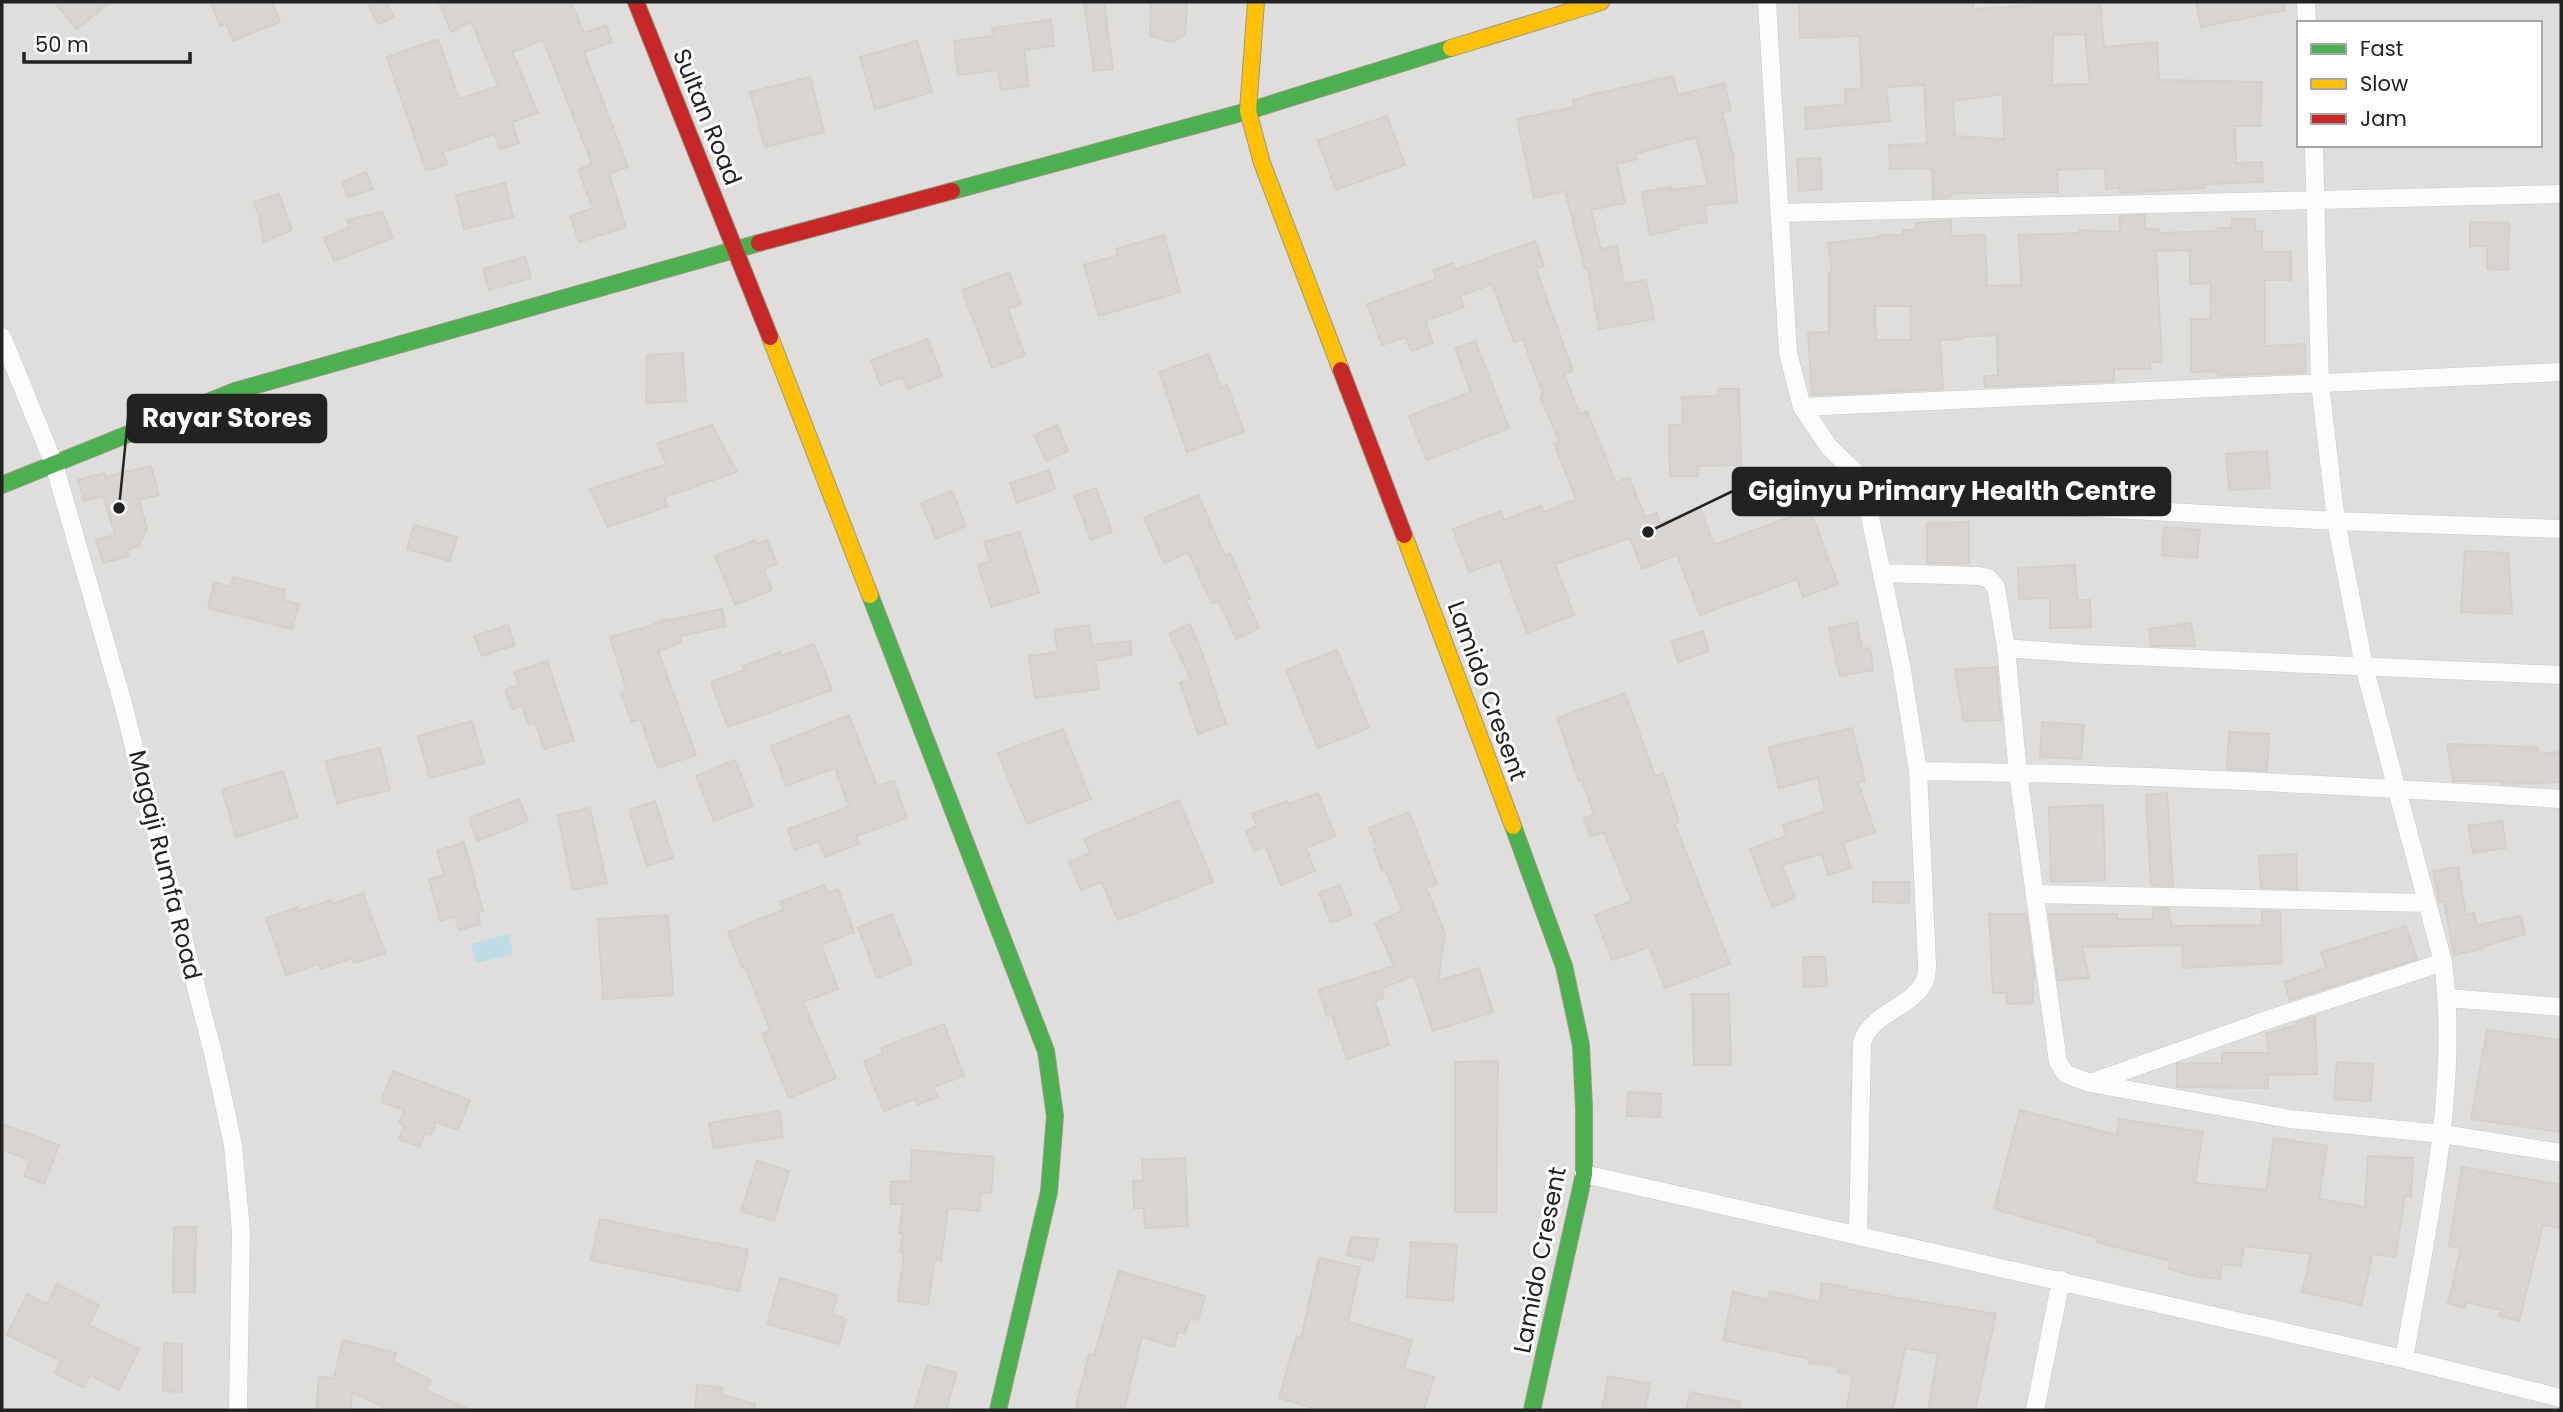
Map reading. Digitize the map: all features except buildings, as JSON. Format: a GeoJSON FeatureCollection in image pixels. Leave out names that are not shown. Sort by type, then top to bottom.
{"type":"FeatureCollection","features":[{"type":"Feature","properties":{"kind":"street","name":"Sultan Road"},"geometry":{"type":"LineString","coordinates":[[636,2],[736,248],[1046,1051],[1055,1116],[1049,1192],[998,1410]]}},
{"type":"Feature","properties":{"kind":"street","name":"Lamido Cresent"},"geometry":{"type":"LineString","coordinates":[[1256,2],[1248,111],[1262,163],[1462,688],[1564,966],[1581,1045],[1584,1174],[1532,1410]]}},
{"type":"Feature","properties":{"kind":"street"},"geometry":{"type":"LineString","coordinates":[[2,485],[235,391],[736,248],[1248,111],[1601,2]]}},
{"type":"Feature","properties":{"kind":"street"},"geometry":{"type":"LineString","coordinates":[[1767,2],[1788,353],[1802,407],[1829,447],[1862,479],[1885,493],[1912,498],[2336,521],[2561,529]]}},
{"type":"Feature","properties":{"kind":"street"},"geometry":{"type":"LineString","coordinates":[[2306,2],[2307,21]]}},
{"type":"Feature","properties":{"kind":"street"},"geometry":{"type":"LineString","coordinates":[[2314,147],[2320,384],[2336,521],[2364,666],[2443,962],[2448,998],[2443,1134],[2404,1359]]}},
{"type":"Feature","properties":{"kind":"street"},"geometry":{"type":"LineString","coordinates":[[1779,213],[2561,194]]}},
{"type":"Feature","properties":{"kind":"street","name":"Magaji Rumfa Road"},"geometry":{"type":"LineString","coordinates":[[2,337],[54,464],[122,700],[213,1053],[233,1145],[241,1231],[238,1410]]}},
{"type":"Feature","properties":{"kind":"street"},"geometry":{"type":"LineString","coordinates":[[1802,407],[2561,372]]}},
{"type":"Feature","properties":{"kind":"street"},"geometry":{"type":"LineString","coordinates":[[1858,1235],[1862,1042],[1871,1025],[1918,991],[1925,979],[1927,963],[1919,771],[1901,664],[1862,479]]}},
{"type":"Feature","properties":{"kind":"street"},"geometry":{"type":"LineString","coordinates":[[1882,573],[1979,576],[1988,578],[1996,587],[2006,648],[2018,772],[2058,1062],[2066,1074],[2090,1083],[2290,1119],[2443,1134],[2561,1153]]}},
{"type":"Feature","properties":{"kind":"street"},"geometry":{"type":"LineString","coordinates":[[2006,648],[2561,675]]}},
{"type":"Feature","properties":{"kind":"street"},"geometry":{"type":"LineString","coordinates":[[1919,771],[2018,772],[2396,788],[2561,799]]}},
{"type":"Feature","properties":{"kind":"street"},"geometry":{"type":"LineString","coordinates":[[2035,894],[2427,903]]}},
{"type":"Feature","properties":{"kind":"street"},"geometry":{"type":"LineString","coordinates":[[2090,1083],[2270,1019],[2443,962]]}},
{"type":"Feature","properties":{"kind":"street"},"geometry":{"type":"LineString","coordinates":[[2448,998],[2561,1007]]}},
{"type":"Feature","properties":{"kind":"street"},"geometry":{"type":"LineString","coordinates":[[1584,1174],[2404,1359],[2550,1401]]}},
{"type":"Feature","properties":{"kind":"street"},"geometry":{"type":"LineString","coordinates":[[2035,1410],[2061,1280]]}},
{"type":"Feature","properties":{"kind":"shaded area"},"geometry":{"type":"Polygon","coordinates":[[[2,2],[2561,2],[2561,1410],[2,1410],[2,2]]]}},
{"type":"Feature","properties":{"kind":"water"},"geometry":{"type":"Polygon","coordinates":[[[509,934],[513,954],[476,963],[471,944],[509,934]]]}},
{"type":"Feature","properties":{"kind":"traffic: fast"},"geometry":{"type":"LineString","coordinates":[[952,191],[1248,111],[1451,48]]}},
{"type":"Feature","properties":{"kind":"traffic: fast"},"geometry":{"type":"LineString","coordinates":[[2,485],[235,391],[759,243]]}},
{"type":"Feature","properties":{"kind":"traffic: fast"},"geometry":{"type":"LineString","coordinates":[[870,595],[1046,1051],[1055,1116],[1049,1192],[998,1410]]}},
{"type":"Feature","properties":{"kind":"traffic: fast"},"geometry":{"type":"LineString","coordinates":[[1513,826],[1564,966],[1581,1045],[1584,1109],[1584,1174],[1532,1410]]}},
{"type":"Feature","properties":{"kind":"traffic: slow"},"geometry":{"type":"LineString","coordinates":[[1256,2],[1248,111],[1262,163],[1341,370]]}},
{"type":"Feature","properties":{"kind":"traffic: slow"},"geometry":{"type":"LineString","coordinates":[[1451,48],[1601,2]]}},
{"type":"Feature","properties":{"kind":"traffic: slow"},"geometry":{"type":"LineString","coordinates":[[770,337],[870,595]]}},
{"type":"Feature","properties":{"kind":"traffic: slow"},"geometry":{"type":"LineString","coordinates":[[1404,535],[1513,826]]}},
{"type":"Feature","properties":{"kind":"traffic: jam"},"geometry":{"type":"LineString","coordinates":[[636,2],[770,337]]}},
{"type":"Feature","properties":{"kind":"traffic: jam"},"geometry":{"type":"LineString","coordinates":[[759,243],[952,191]]}},
{"type":"Feature","properties":{"kind":"traffic: jam"},"geometry":{"type":"LineString","coordinates":[[1341,370],[1404,535]]}},
{"type":"Feature","properties":{"kind":"place","name":"Rayar Stores"},"geometry":{"type":"Point","coordinates":[119,508]}},
{"type":"Feature","properties":{"kind":"place","name":"Giginyu Primary Health Centre"},"geometry":{"type":"Point","coordinates":[1648,532]}}]}
